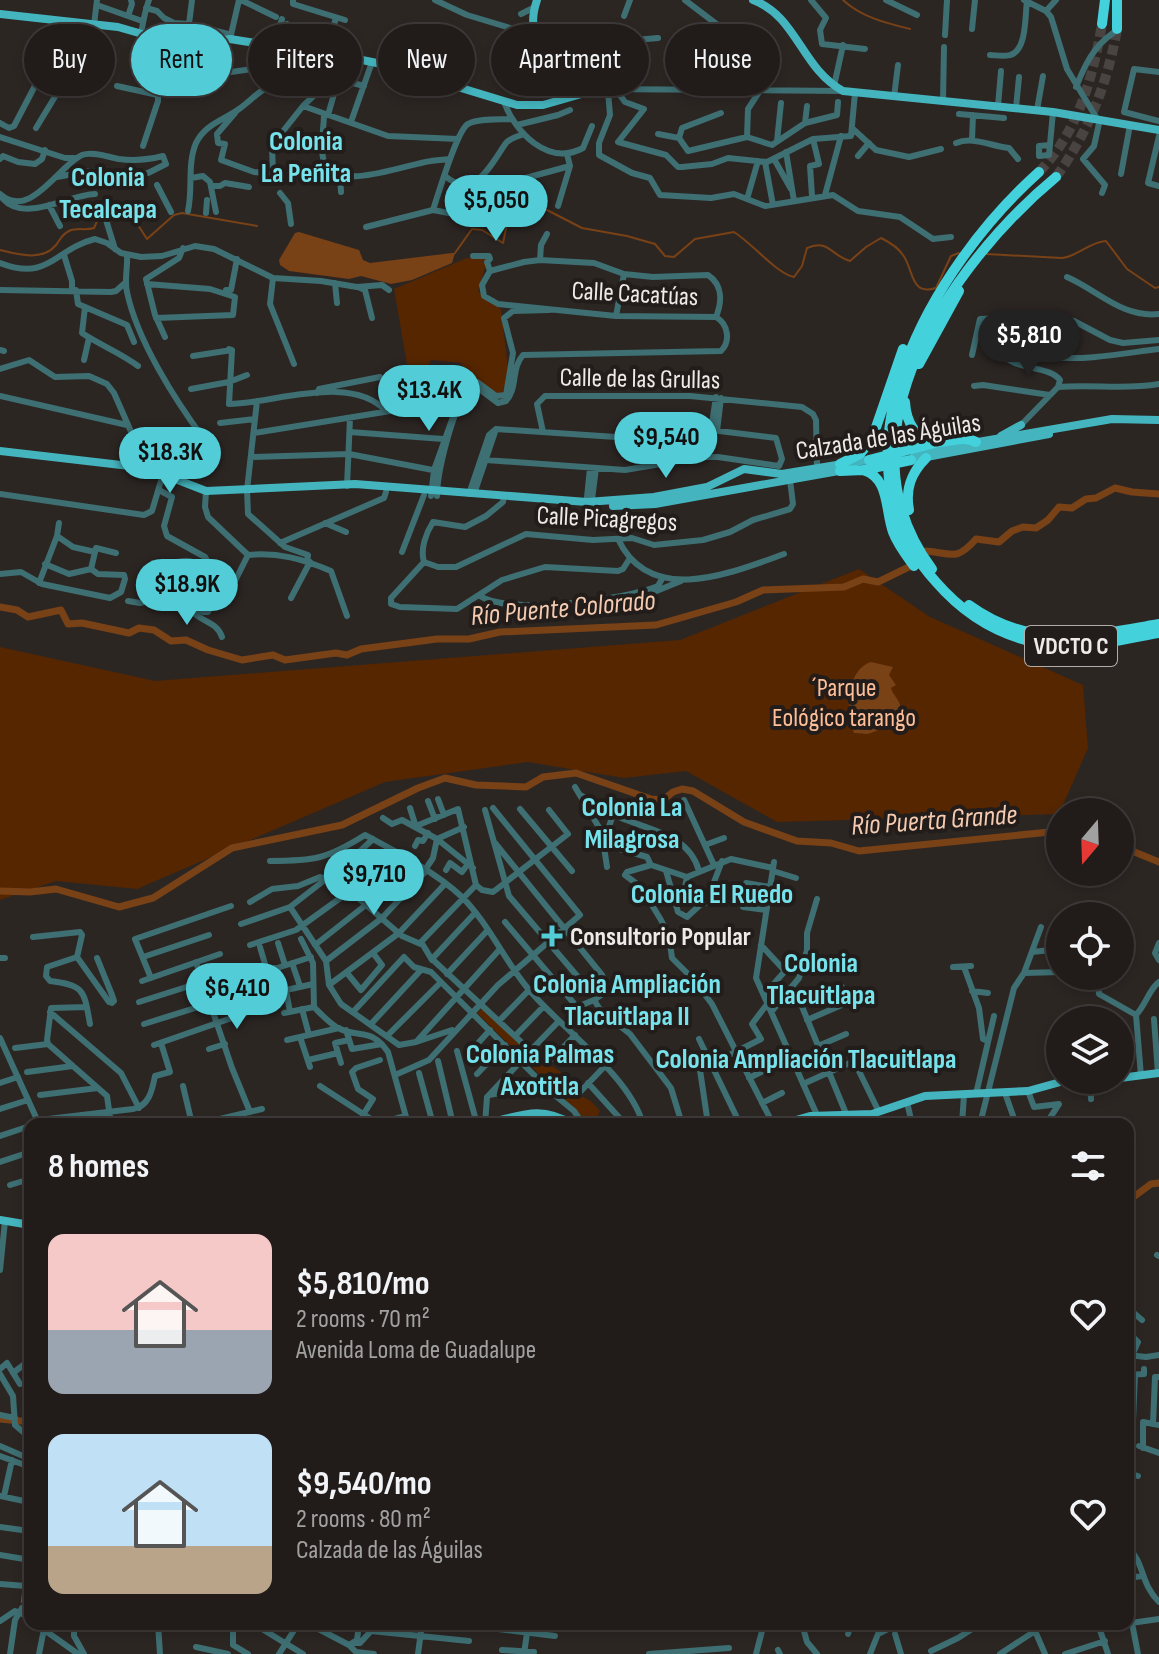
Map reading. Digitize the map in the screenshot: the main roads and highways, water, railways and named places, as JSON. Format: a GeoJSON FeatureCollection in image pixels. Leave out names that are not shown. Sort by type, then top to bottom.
{"type":"FeatureCollection","features":[{"type":"Feature","properties":{"kind":"highway"},"geometry":{"type":"LineString","coordinates":[[1102,24],[1105,0]]}},
{"type":"Feature","properties":{"kind":"highway"},"geometry":{"type":"LineString","coordinates":[[1115,31],[1117,0]]}},
{"type":"Feature","properties":{"kind":"highway"},"geometry":{"type":"LineString","coordinates":[[898,511],[896,444],[911,331],[999,211],[1039,172]]}},
{"type":"Feature","properties":{"kind":"highway"},"geometry":{"type":"LineString","coordinates":[[840,467],[860,454],[872,439],[948,298],[1000,231],[1056,177]]}},
{"type":"Feature","properties":{"kind":"highway"},"geometry":{"type":"LineString","coordinates":[[903,377],[906,423],[919,446]]}},
{"type":"Feature","properties":{"kind":"highway"},"geometry":{"type":"LineString","coordinates":[[905,404],[908,419],[916,432],[936,442]]}},
{"type":"Feature","properties":{"kind":"highway"},"geometry":{"type":"LineString","coordinates":[[840,467],[904,458],[919,446],[936,442],[965,438],[976,442]]}},
{"type":"Feature","properties":{"kind":"highway"},"geometry":{"type":"LineString","coordinates":[[898,511],[912,476],[926,458]]}},
{"type":"Feature","properties":{"kind":"highway"},"geometry":{"type":"LineString","coordinates":[[874,463],[883,489],[898,511]]}},
{"type":"Feature","properties":{"kind":"highway","name":"VDCTO C"},"geometry":{"type":"LineString","coordinates":[[898,511],[916,530],[941,581],[987,621],[1021,631],[1067,638],[1159,624]]}},
{"type":"Feature","properties":{"kind":"highway","name":"VDCTO C"},"geometry":{"type":"LineString","coordinates":[[898,511],[903,551],[929,582],[987,621],[1019,638],[1066,646],[1159,633]]}},
{"type":"Feature","properties":{"kind":"main road"},"geometry":{"type":"LineString","coordinates":[[753,0],[779,16],[811,64],[843,91],[1037,110],[1133,122],[1159,130]]}},
{"type":"Feature","properties":{"kind":"main road"},"geometry":{"type":"LineString","coordinates":[[0,15],[118,27],[184,46],[228,39],[372,62],[504,102],[527,106],[604,90],[601,64],[552,49],[537,36],[534,18],[536,3]]}},
{"type":"Feature","properties":{"kind":"main road","name":"Calzada de las Águilas"},"geometry":{"type":"LineString","coordinates":[[904,458],[926,458],[1112,419],[1159,423]]}},
{"type":"Feature","properties":{"kind":"main road"},"geometry":{"type":"LineString","coordinates":[[997,438],[1021,425]]}},
{"type":"Feature","properties":{"kind":"main road","name":"Calzada de las Águilas"},"geometry":{"type":"LineString","coordinates":[[904,458],[997,438],[1018,438]]}},
{"type":"Feature","properties":{"kind":"main road","name":"Calzada de las Águilas"},"geometry":{"type":"LineString","coordinates":[[0,451],[147,468],[206,491],[345,486],[504,499]]}},
{"type":"Feature","properties":{"kind":"main road","name":"Calzada de las Águilas"},"geometry":{"type":"LineString","coordinates":[[720,488],[744,469],[776,475],[840,467]]}},
{"type":"Feature","properties":{"kind":"main road"},"geometry":{"type":"LineString","coordinates":[[765,484],[769,477],[766,471]]}},
{"type":"Feature","properties":{"kind":"main road","name":"Calzada de las Águilas"},"geometry":{"type":"LineString","coordinates":[[345,486],[386,492],[431,492],[589,504],[765,484],[790,480],[813,471]]}},
{"type":"Feature","properties":{"kind":"main road"},"geometry":{"type":"LineString","coordinates":[[1134,1077],[1158,1073]]}},
{"type":"Feature","properties":{"kind":"main road"},"geometry":{"type":"LineString","coordinates":[[809,1118],[879,1112],[925,1096],[1005,1093],[1046,1086]]}},
{"type":"Feature","properties":{"kind":"main road"},"geometry":{"type":"LineString","coordinates":[[511,1118],[531,1113],[553,1114],[561,1118]]}},
{"type":"Feature","properties":{"kind":"main road"},"geometry":{"type":"LineString","coordinates":[[16,1221],[24,1217]]}},
{"type":"Feature","properties":{"kind":"main road"},"geometry":{"type":"LineString","coordinates":[[2,1221],[24,1223]]}},
{"type":"Feature","properties":{"kind":"waterway"},"geometry":{"type":"LineString","coordinates":[[843,0],[866,15],[910,29]]}},
{"type":"Feature","properties":{"kind":"waterway"},"geometry":{"type":"LineString","coordinates":[[455,253],[472,229],[482,230],[503,243],[510,210],[520,203],[547,210],[582,228],[655,244],[665,256],[674,257],[695,239],[734,232],[780,270],[794,277],[802,266],[807,248],[820,245],[850,261],[881,238],[901,252],[917,285],[936,288],[951,256],[959,253]]}},
{"type":"Feature","properties":{"kind":"waterway"},"geometry":{"type":"LineString","coordinates":[[0,250],[44,254],[69,231],[94,228],[106,207],[123,209]]}},
{"type":"Feature","properties":{"kind":"waterway"},"geometry":{"type":"LineString","coordinates":[[129,211],[147,239],[174,215],[182,213],[257,226]]}},
{"type":"Feature","properties":{"kind":"waterway"},"geometry":{"type":"LineString","coordinates":[[986,254],[1062,258],[1106,241],[1127,269],[1155,288],[1159,287]]}},
{"type":"Feature","properties":{"kind":"waterway","name":"Río Puente Colorado"},"geometry":{"type":"LineString","coordinates":[[0,607],[17,610],[28,617],[61,610],[68,624],[82,623],[129,633],[139,628],[154,630],[171,641],[186,640],[242,660],[273,655],[285,660],[336,653],[347,655],[361,649],[437,639],[469,639],[500,632],[656,625],[736,602],[763,590],[844,587],[863,579],[878,582],[919,562],[926,551],[953,554],[963,551],[976,539],[999,542],[1012,531],[1023,527],[1036,528],[1059,507],[1072,508],[1115,488],[1159,494]]}},
{"type":"Feature","properties":{"kind":"waterway","name":"Río Puerta Grande"},"geometry":{"type":"LineString","coordinates":[[0,891],[56,889],[119,907],[153,898],[232,848],[342,825],[445,778],[476,785],[526,787],[543,777],[576,773],[651,799],[663,800],[682,789],[693,791],[744,822],[797,841],[831,843],[859,851],[1046,832]]}},
{"type":"Feature","properties":{"kind":"waterway","name":"Río Puerta Grande"},"geometry":{"type":"LineString","coordinates":[[1134,852],[1159,862]]}},
{"type":"Feature","properties":{"kind":"waterway"},"geometry":{"type":"LineString","coordinates":[[1134,1197],[1151,1184],[1159,1183]]}},
{"type":"Feature","properties":{"kind":"waterway"},"geometry":{"type":"LineString","coordinates":[[0,1419],[24,1421]]}},
{"type":"Feature","properties":{"kind":"tunnel"},"geometry":{"type":"LineString","coordinates":[[1039,172],[1074,122],[1094,64],[1102,24]]}},
{"type":"Feature","properties":{"kind":"tunnel"},"geometry":{"type":"LineString","coordinates":[[1056,177],[1078,143],[1095,106],[1117,29]]}},
{"type":"Feature","properties":{"kind":"place","name":"Consultorio Popular"},"geometry":{"type":"Point","coordinates":[552,936]}},
{"type":"Feature","properties":{"kind":"district","name":"Colonia La Peñita"},"geometry":{"type":"Point","coordinates":[306,156]}},
{"type":"Feature","properties":{"kind":"district","name":"Colonia Tecalcapa"},"geometry":{"type":"Point","coordinates":[108,192]}},
{"type":"Feature","properties":{"kind":"district","name":"Colonia La Milagrosa"},"geometry":{"type":"Point","coordinates":[632,822]}},
{"type":"Feature","properties":{"kind":"district","name":"Colonia El Ruedo"},"geometry":{"type":"Point","coordinates":[712,893]}},
{"type":"Feature","properties":{"kind":"district","name":"Colonia Tlacuitlapa"},"geometry":{"type":"Point","coordinates":[821,978]}},
{"type":"Feature","properties":{"kind":"district","name":"Colonia Ampliación Tlacuitlapa II"},"geometry":{"type":"Point","coordinates":[627,999]}},
{"type":"Feature","properties":{"kind":"district","name":"Colonia Ampliación Tlacuitlapa"},"geometry":{"type":"Point","coordinates":[806,1058]}},
{"type":"Feature","properties":{"kind":"district","name":"Colonia Palmas Axotitla"},"geometry":{"type":"Point","coordinates":[540,1069]}},
{"type":"Feature","properties":{"kind":"park label","name":"´Parque Eológico tarango"},"geometry":{"type":"Point","coordinates":[844,702]}}]}
